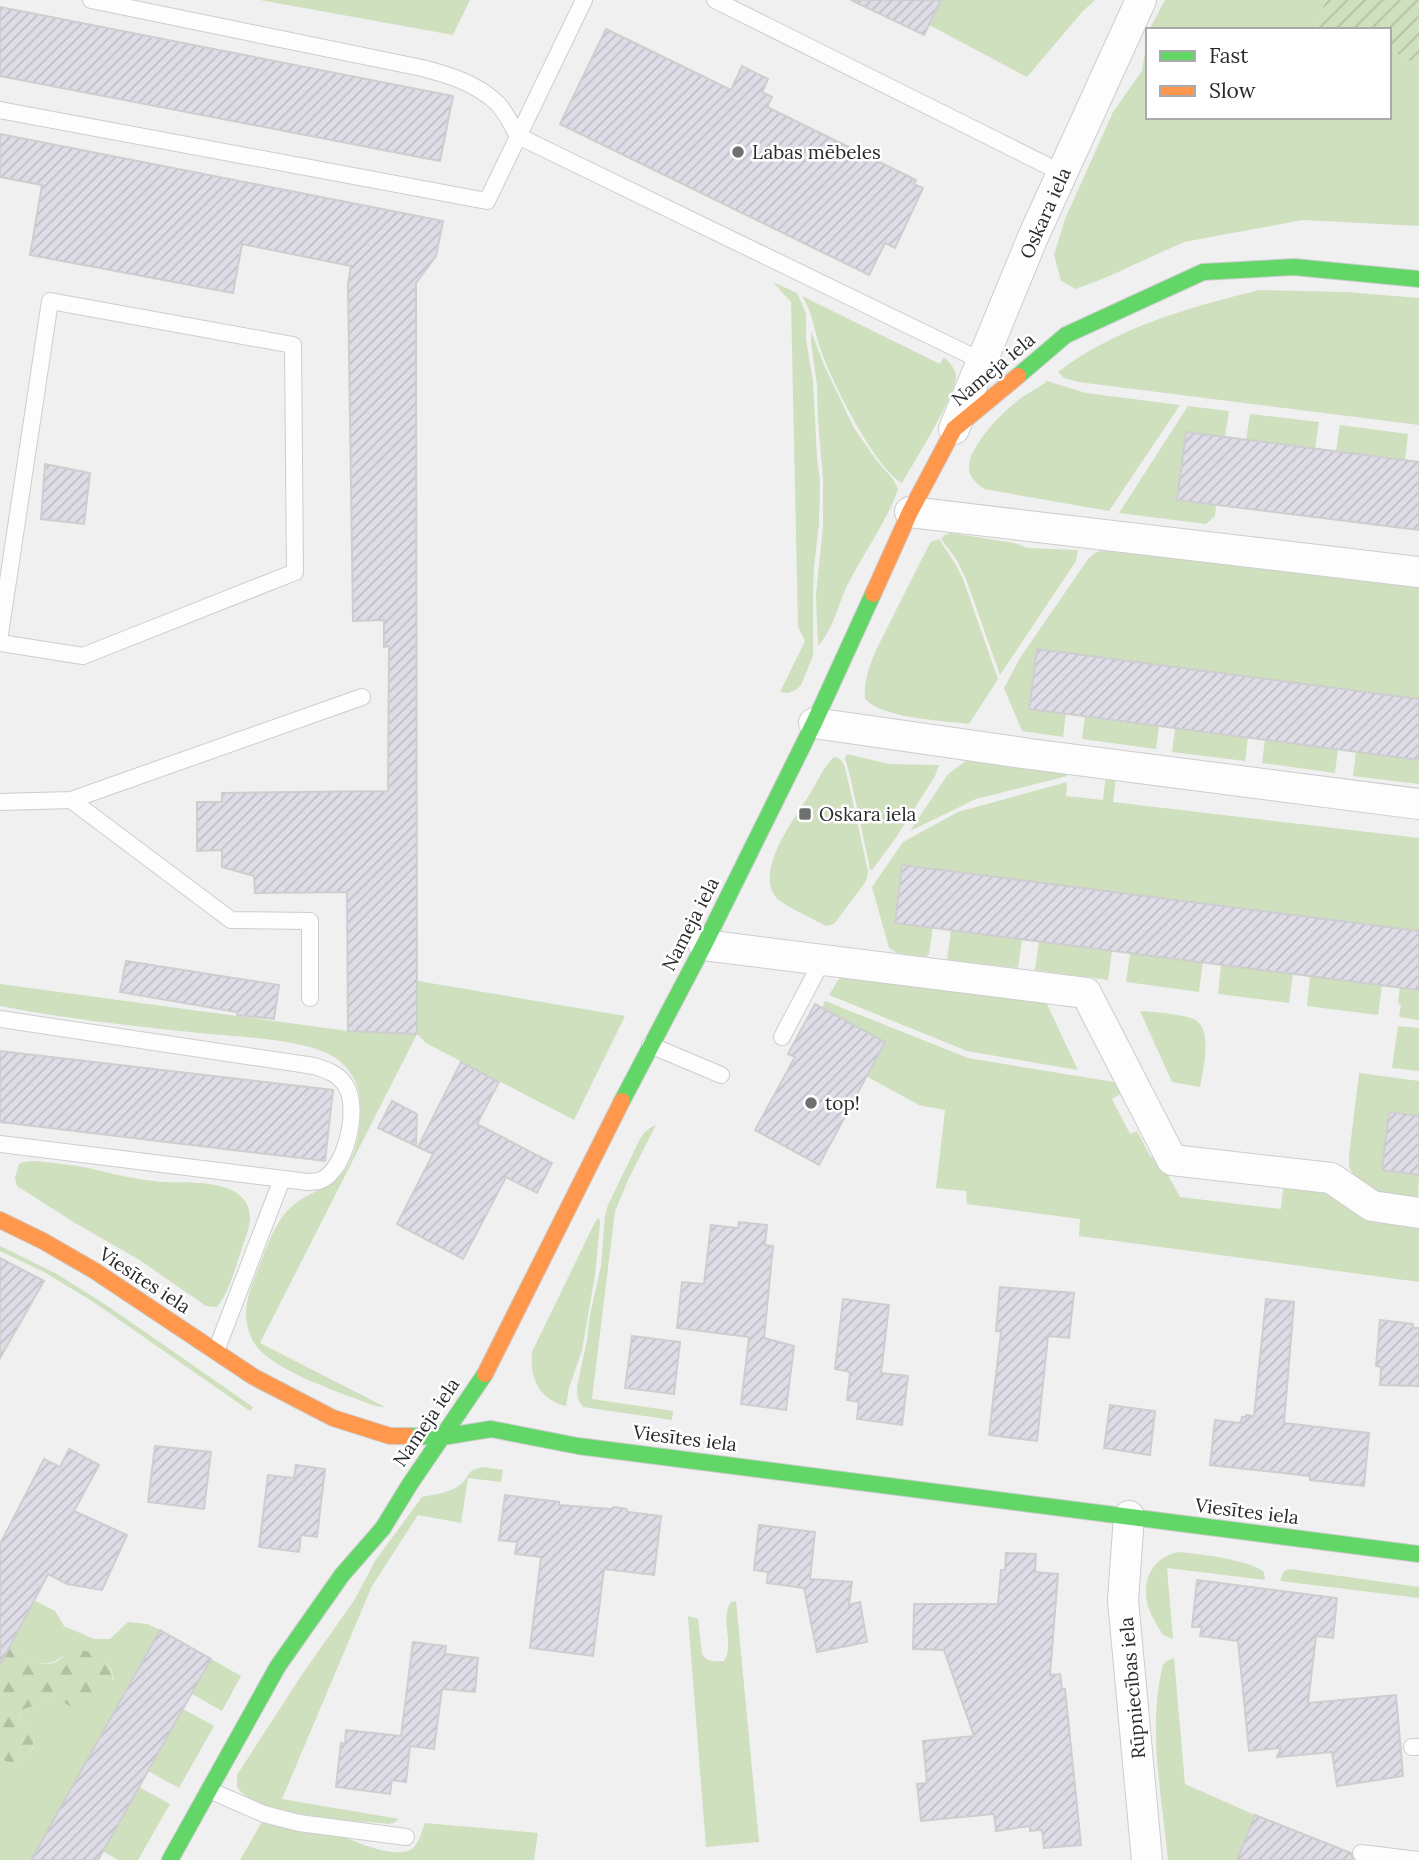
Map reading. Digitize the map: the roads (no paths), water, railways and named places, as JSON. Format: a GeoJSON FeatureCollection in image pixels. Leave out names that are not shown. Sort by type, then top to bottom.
{"type":"FeatureCollection","features":[{"type":"Feature","properties":{"kind":"street","name":"Oskara iela"},"geometry":{"type":"LineString","coordinates":[[954,429],[1033,237],[1141,0]]}},
{"type":"Feature","properties":{"kind":"street","name":"Nameja iela"},"geometry":{"type":"LineString","coordinates":[[170,1860],[278,1666],[342,1575],[383,1528],[486,1372],[650,1045],[704,945],[814,723],[910,512],[954,429],[1066,335],[1203,272],[1294,267],[1419,279]]}},
{"type":"Feature","properties":{"kind":"street"},"geometry":{"type":"LineString","coordinates":[[910,512],[1419,572]]}},
{"type":"Feature","properties":{"kind":"street"},"geometry":{"type":"LineString","coordinates":[[814,723],[1016,752],[1419,803]]}},
{"type":"Feature","properties":{"kind":"street"},"geometry":{"type":"LineString","coordinates":[[704,945],[1086,993],[1172,1160],[1331,1178],[1372,1206],[1419,1213]]}},
{"type":"Feature","properties":{"kind":"street","name":"Viesītes iela"},"geometry":{"type":"LineString","coordinates":[[0,1220],[95,1271],[254,1377],[333,1418],[390,1436],[442,1437],[491,1429],[578,1446],[1419,1554]]}},
{"type":"Feature","properties":{"kind":"street","name":"Rūpniecības iela"},"geometry":{"type":"LineString","coordinates":[[1129,1516],[1123,1600],[1147,1860]]}},
{"type":"Feature","properties":{"kind":"lane"},"geometry":{"type":"LineString","coordinates":[[91,0],[422,68],[458,78],[498,104],[518,136],[982,361]]}},
{"type":"Feature","properties":{"kind":"lane"},"geometry":{"type":"LineString","coordinates":[[0,110],[487,201],[584,0]]}},
{"type":"Feature","properties":{"kind":"lane"},"geometry":{"type":"LineString","coordinates":[[715,0],[1062,173]]}},
{"type":"Feature","properties":{"kind":"lane"},"geometry":{"type":"LineString","coordinates":[[0,634],[7,537],[50,301],[293,345],[295,572],[83,656],[0,643]]}},
{"type":"Feature","properties":{"kind":"lane"},"geometry":{"type":"LineString","coordinates":[[0,802],[71,800],[362,697]]}},
{"type":"Feature","properties":{"kind":"lane"},"geometry":{"type":"LineString","coordinates":[[71,800],[230,920],[310,921],[310,998]]}},
{"type":"Feature","properties":{"kind":"lane"},"geometry":{"type":"LineString","coordinates":[[782,1037],[823,960]]}},
{"type":"Feature","properties":{"kind":"lane"},"geometry":{"type":"LineString","coordinates":[[0,1019],[303,1064],[333,1073],[348,1088],[351,1099],[350,1127],[344,1150],[332,1171],[319,1181],[282,1179],[0,1144]]}},
{"type":"Feature","properties":{"kind":"lane"},"geometry":{"type":"LineString","coordinates":[[650,1045],[721,1076]]}},
{"type":"Feature","properties":{"kind":"lane"},"geometry":{"type":"LineString","coordinates":[[216,1351],[282,1179]]}},
{"type":"Feature","properties":{"kind":"lane"},"geometry":{"type":"LineString","coordinates":[[209,1790],[264,1814],[299,1823],[406,1837]]}},
{"type":"Feature","properties":{"kind":"lane"},"geometry":{"type":"LineString","coordinates":[[1361,1853],[1419,1860]]}},
{"type":"Feature","properties":{"kind":"place","name":"Labas mēbeles"},"geometry":{"type":"Point","coordinates":[738,152]}},
{"type":"Feature","properties":{"kind":"place","name":"Oskara iela"},"geometry":{"type":"Point","coordinates":[805,814]}},
{"type":"Feature","properties":{"kind":"place","name":"top!"},"geometry":{"type":"Point","coordinates":[811,1103]}}]}
